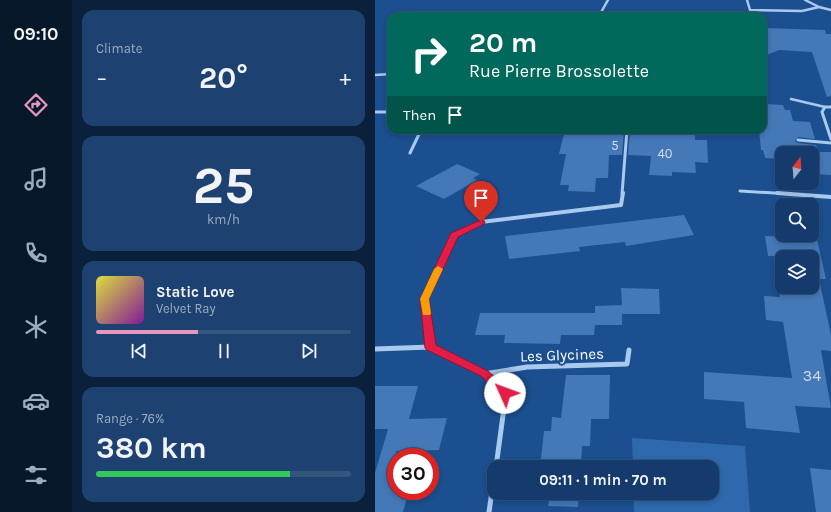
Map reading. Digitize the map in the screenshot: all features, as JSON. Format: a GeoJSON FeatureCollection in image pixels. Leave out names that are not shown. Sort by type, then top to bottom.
{"type":"FeatureCollection","features":[{"type":"Feature","properties":{"kind":"street"},"geometry":{"type":"LineString","coordinates":[[601,12],[608,0]]}},
{"type":"Feature","properties":{"kind":"street"},"geometry":{"type":"LineString","coordinates":[[747,0],[750,10],[802,11],[819,7]]}},
{"type":"Feature","properties":{"kind":"street"},"geometry":{"type":"LineString","coordinates":[[805,0],[819,7],[831,10]]}},
{"type":"Feature","properties":{"kind":"street"},"geometry":{"type":"LineString","coordinates":[[375,75],[387,74]]}},
{"type":"Feature","properties":{"kind":"street"},"geometry":{"type":"LineString","coordinates":[[831,107],[825,107],[823,112],[831,140]]}},
{"type":"Feature","properties":{"kind":"street"},"geometry":{"type":"LineString","coordinates":[[375,112],[387,112]]}},
{"type":"Feature","properties":{"kind":"street"},"geometry":{"type":"LineString","coordinates":[[410,153],[419,134]]}},
{"type":"Feature","properties":{"kind":"street"},"geometry":{"type":"LineString","coordinates":[[431,348],[424,299],[454,235],[481,222],[621,205],[625,182],[627,134]]}},
{"type":"Feature","properties":{"kind":"street"},"geometry":{"type":"LineString","coordinates":[[799,140],[831,143]]}},
{"type":"Feature","properties":{"kind":"street"},"geometry":{"type":"LineString","coordinates":[[740,191],[831,197]]}},
{"type":"Feature","properties":{"kind":"street"},"geometry":{"type":"LineString","coordinates":[[375,349],[431,348],[484,374],[505,393],[496,460]]}},
{"type":"Feature","properties":{"kind":"street","name":"Les Glycines"},"geometry":{"type":"LineString","coordinates":[[484,374],[527,367],[627,364],[629,350]]}},
{"type":"Feature","properties":{"kind":"street"},"geometry":{"type":"LineString","coordinates":[[489,512],[491,500]]}},
{"type":"Feature","properties":{"kind":"lane"},"geometry":{"type":"LineString","coordinates":[[791,99],[825,107]]}},
{"type":"Feature","properties":{"kind":"shaded area"},"geometry":{"type":"Polygon","coordinates":[[[632,438],[745,446],[750,512],[634,512],[633,500],[719,500],[719,460],[633,460],[632,438]]]}},
{"type":"Feature","properties":{"kind":"building"},"geometry":{"type":"Polygon","coordinates":[[[767,28],[825,30],[826,34],[831,34],[831,96],[827,97],[812,52],[779,50],[767,55],[767,28]]]}},
{"type":"Feature","properties":{"kind":"building"},"geometry":{"type":"Polygon","coordinates":[[[767,104],[783,105],[785,110],[790,110],[793,121],[810,122],[815,139],[798,137],[795,141],[798,143],[816,146],[775,146],[775,159],[765,158],[763,150],[761,150],[759,134],[767,134],[767,104]]]}},
{"type":"Feature","properties":{"kind":"building"},"geometry":{"type":"Polygon","coordinates":[[[564,134],[624,134],[622,155],[609,155],[608,178],[596,178],[595,192],[568,191],[569,185],[560,185],[566,154],[559,154],[564,134]]]}},
{"type":"Feature","properties":{"kind":"building"},"geometry":{"type":"Polygon","coordinates":[[[630,134],[695,134],[695,140],[707,140],[708,163],[695,162],[696,173],[672,172],[672,176],[649,175],[651,156],[628,155],[630,134]]]}},
{"type":"Feature","properties":{"kind":"building"},"geometry":{"type":"Polygon","coordinates":[[[819,152],[831,152],[831,175],[819,174],[819,152]]]}},
{"type":"Feature","properties":{"kind":"building"},"geometry":{"type":"Polygon","coordinates":[[[457,164],[480,174],[473,178],[477,180],[444,199],[416,186],[457,164]]]}},
{"type":"Feature","properties":{"kind":"building"},"geometry":{"type":"Polygon","coordinates":[[[684,215],[694,235],[626,246],[625,242],[579,247],[580,251],[509,259],[505,236],[684,215]]]}},
{"type":"Feature","properties":{"kind":"building"},"geometry":{"type":"Polygon","coordinates":[[[765,236],[775,236],[775,242],[818,242],[826,279],[819,279],[819,250],[775,250],[775,263],[774,256],[768,256],[765,236]]]}},
{"type":"Feature","properties":{"kind":"building"},"geometry":{"type":"Polygon","coordinates":[[[819,279],[831,335],[831,351],[821,350],[831,408],[795,406],[800,433],[746,428],[744,402],[704,399],[704,372],[792,378],[783,322],[766,320],[764,296],[780,297],[780,294],[819,294],[819,279]]]}},
{"type":"Feature","properties":{"kind":"building"},"geometry":{"type":"Polygon","coordinates":[[[621,288],[659,289],[660,314],[622,314],[622,325],[595,325],[594,335],[561,335],[560,344],[504,343],[505,335],[475,335],[480,313],[595,313],[595,306],[622,305],[621,288]]]}},
{"type":"Feature","properties":{"kind":"building"},"geometry":{"type":"Polygon","coordinates":[[[566,375],[610,375],[609,419],[591,419],[590,446],[582,446],[581,460],[541,459],[544,431],[551,431],[552,417],[561,418],[566,375]]]}},
{"type":"Feature","properties":{"kind":"building"},"geometry":{"type":"Polygon","coordinates":[[[375,386],[418,386],[409,419],[447,418],[439,450],[439,448],[387,448],[387,500],[406,500],[403,512],[375,512],[375,473],[388,429],[375,429],[375,386]]]}},
{"type":"Feature","properties":{"kind":"building"},"geometry":{"type":"Polygon","coordinates":[[[810,468],[831,470],[831,512],[816,512],[810,468]]]}},
{"type":"Feature","properties":{"kind":"building"},"geometry":{"type":"Polygon","coordinates":[[[549,500],[578,500],[578,507],[548,506],[549,500]]]}},
{"type":"Feature","properties":{"kind":"slow traffic"},"geometry":{"type":"LineString","coordinates":[[426,313],[424,299],[438,269]]}},
{"type":"Feature","properties":{"kind":"route"},"geometry":{"type":"LineString","coordinates":[[481,222],[454,235],[424,299],[431,348],[484,374],[505,393]]}}]}
